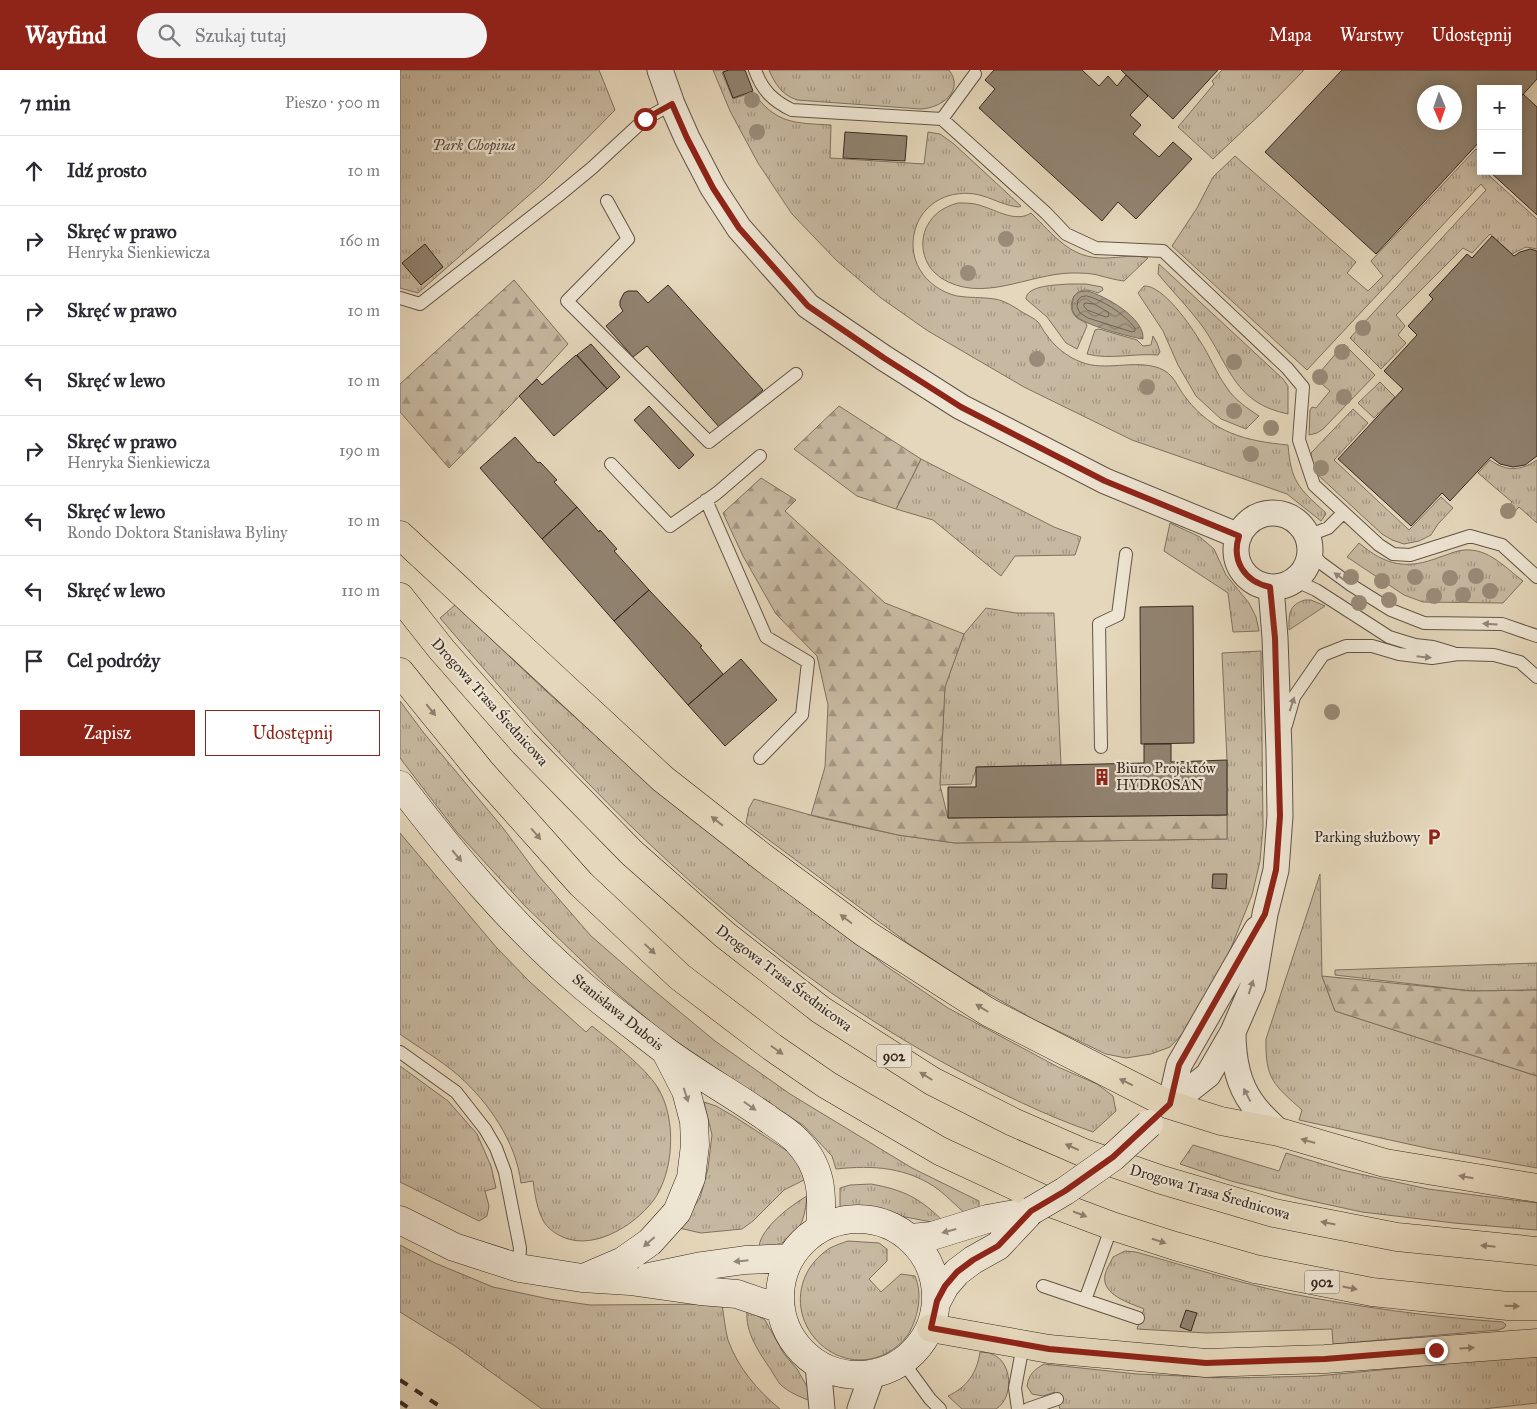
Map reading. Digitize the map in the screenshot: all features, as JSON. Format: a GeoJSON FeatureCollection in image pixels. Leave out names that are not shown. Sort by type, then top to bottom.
{"type":"FeatureCollection","features":[{"type":"Feature","properties":{"kind":"main road"},"geometry":{"type":"LineString","coordinates":[[400,535],[663,779],[765,859],[859,928],[988,1012],[1170,1104],[1220,1120],[1279,1132],[1385,1163],[1537,1188]]}},
{"type":"Feature","properties":{"kind":"main road","name":"Drogowa Trasa Średnicowa"},"geometry":{"type":"LineString","coordinates":[[400,596],[442,650],[524,743],[632,853],[725,935],[821,1010],[932,1081],[1012,1122],[1084,1153],[1162,1180],[1265,1210],[1397,1237],[1537,1251]]}},
{"type":"Feature","properties":{"kind":"main road","name":"902"},"geometry":{"type":"LineString","coordinates":[[400,672],[481,772],[581,884],[680,978],[772,1047],[826,1084],[940,1151],[1056,1205],[1112,1226],[1255,1269],[1372,1292],[1508,1306],[1537,1306]]}},
{"type":"Feature","properties":{"kind":"main road","name":"Stanisława Dubois"},"geometry":{"type":"LineString","coordinates":[[400,786],[468,870],[514,920],[582,986],[665,1050],[797,1140],[814,1163],[820,1181],[822,1200],[820,1228]]}},
{"type":"Feature","properties":{"kind":"main road"},"geometry":{"type":"LineString","coordinates":[[582,1278],[623,1261],[650,1242],[676,1212],[691,1178],[695,1146],[694,1121],[686,1091],[665,1050]]}},
{"type":"Feature","properties":{"kind":"main road"},"geometry":{"type":"LineString","coordinates":[[937,1301],[932,1269],[911,1238],[894,1227],[870,1220],[844,1220],[820,1228],[803,1241],[790,1258],[782,1279],[781,1309],[785,1326],[798,1348],[818,1364],[840,1373],[872,1375],[903,1362],[919,1347],[931,1328],[937,1301],[945,1286],[957,1272],[973,1260],[998,1246],[1031,1211],[1065,1191],[1113,1157],[1170,1104]]}},
{"type":"Feature","properties":{"kind":"main road"},"geometry":{"type":"LineString","coordinates":[[911,1238],[932,1236],[987,1218],[1031,1211]]}},
{"type":"Feature","properties":{"kind":"main road"},"geometry":{"type":"LineString","coordinates":[[400,1220],[454,1247],[519,1268],[582,1278],[630,1281],[737,1294],[781,1309]]}},
{"type":"Feature","properties":{"kind":"main road"},"geometry":{"type":"LineString","coordinates":[[630,1281],[702,1266],[745,1260],[790,1258]]}},
{"type":"Feature","properties":{"kind":"main road"},"geometry":{"type":"LineString","coordinates":[[931,1328],[1049,1349],[1206,1363],[1325,1359],[1537,1343]]}},
{"type":"Feature","properties":{"kind":"street"},"geometry":{"type":"LineString","coordinates":[[660,70],[687,138],[713,188],[734,220],[808,306],[884,358],[961,407],[1105,481],[1239,536]]}},
{"type":"Feature","properties":{"kind":"street"},"geometry":{"type":"LineString","coordinates":[[1273,513],[1284,515],[1301,526],[1308,544],[1305,568],[1282,584],[1254,581],[1242,569],[1236,553],[1239,536],[1245,526],[1252,519],[1273,513]]}},
{"type":"Feature","properties":{"kind":"street"},"geometry":{"type":"LineString","coordinates":[[1170,1104],[1208,1075],[1233,1032],[1253,986],[1265,914],[1276,870],[1280,816],[1275,638],[1282,584]]}},
{"type":"Feature","properties":{"kind":"street"},"geometry":{"type":"LineString","coordinates":[[1170,1104],[1179,1065],[1265,914]]}},
{"type":"Feature","properties":{"kind":"street"},"geometry":{"type":"LineString","coordinates":[[1233,1032],[1233,1055],[1240,1081],[1252,1103],[1279,1132]]}},
{"type":"Feature","properties":{"kind":"street"},"geometry":{"type":"LineString","coordinates":[[818,1364],[822,1409]]}},
{"type":"Feature","properties":{"kind":"street"},"geometry":{"type":"LineString","coordinates":[[860,1409],[872,1375]]}},
{"type":"Feature","properties":{"kind":"lane"},"geometry":{"type":"LineString","coordinates":[[755,70],[759,81],[768,95],[778,104],[792,110],[942,118],[1046,213],[1066,234],[1096,248],[1163,252],[1287,368],[1303,387],[1299,440],[1314,485],[1375,542],[1393,554],[1410,555],[1470,536],[1502,545],[1537,576]]}},
{"type":"Feature","properties":{"kind":"lane"},"geometry":{"type":"LineString","coordinates":[[942,118],[975,71]]}},
{"type":"Feature","properties":{"kind":"lane"},"geometry":{"type":"LineString","coordinates":[[400,298],[420,304],[592,168],[645,119],[672,104]]}},
{"type":"Feature","properties":{"kind":"lane"},"geometry":{"type":"LineString","coordinates":[[607,201],[628,239],[567,301],[709,442],[796,374]]}},
{"type":"Feature","properties":{"kind":"lane"},"geometry":{"type":"LineString","coordinates":[[611,464],[670,526],[706,500],[760,456]]}},
{"type":"Feature","properties":{"kind":"lane"},"geometry":{"type":"LineString","coordinates":[[706,500],[766,637],[808,662],[802,715],[760,758]]}},
{"type":"Feature","properties":{"kind":"lane"},"geometry":{"type":"LineString","coordinates":[[1343,513],[1308,544],[1321,563],[1351,586],[1391,610],[1424,623],[1502,624],[1537,636]]}},
{"type":"Feature","properties":{"kind":"lane"},"geometry":{"type":"LineString","coordinates":[[1101,746],[1098,624],[1118,616],[1126,554]]}},
{"type":"Feature","properties":{"kind":"lane"},"geometry":{"type":"LineString","coordinates":[[1282,584],[1316,590],[1389,637],[1415,645],[1433,647],[1458,654]]}},
{"type":"Feature","properties":{"kind":"lane"},"geometry":{"type":"LineString","coordinates":[[1279,750],[1294,697],[1323,654],[1346,646],[1372,646],[1399,654],[1432,658],[1458,654],[1494,655],[1520,662],[1537,677]]}},
{"type":"Feature","properties":{"kind":"lane"},"geometry":{"type":"LineString","coordinates":[[400,1052],[456,1092],[489,1136],[506,1172],[520,1248],[519,1268]]}},
{"type":"Feature","properties":{"kind":"lane"},"geometry":{"type":"LineString","coordinates":[[1085,1300],[1112,1226]]}},
{"type":"Feature","properties":{"kind":"lane"},"geometry":{"type":"LineString","coordinates":[[1043,1286],[1138,1318]]}},
{"type":"Feature","properties":{"kind":"lane"},"geometry":{"type":"LineString","coordinates":[[1018,1409],[1015,1388],[1023,1345]]}},
{"type":"Feature","properties":{"kind":"lane"},"geometry":{"type":"LineString","coordinates":[[903,1362],[930,1399],[940,1409]]}},
{"type":"Feature","properties":{"kind":"lane"},"geometry":{"type":"LineString","coordinates":[[1028,1409],[1057,1399]]}},
{"type":"Feature","properties":{"kind":"green space","name":"Park Chopina"},"geometry":{"type":"Polygon","coordinates":[[[400,70],[599,70],[615,110],[544,182],[418,293],[400,288],[400,70]]]}},
{"type":"Feature","properties":{"kind":"green space"},"geometry":{"type":"Polygon","coordinates":[[[713,70],[728,70],[722,73],[733,99],[753,92],[761,103],[778,116],[787,120],[806,124],[831,125],[830,158],[924,164],[928,132],[940,134],[954,144],[1021,206],[963,193],[944,197],[928,208],[917,224],[913,248],[915,259],[926,278],[945,292],[957,296],[995,299],[1009,304],[1039,323],[1057,347],[1081,362],[1100,366],[1139,365],[1159,368],[1172,377],[1196,410],[1207,420],[1244,438],[1288,445],[1294,476],[1302,490],[1326,514],[1321,521],[1287,494],[1132,440],[1024,387],[928,331],[881,298],[837,261],[792,214],[758,163],[730,111],[713,70]]]}},
{"type":"Feature","properties":{"kind":"green space"},"geometry":{"type":"Polygon","coordinates":[[[769,70],[949,70],[954,85],[949,97],[943,102],[921,109],[797,100],[787,95],[780,88],[769,70]]]}},
{"type":"Feature","properties":{"kind":"green space"},"geometry":{"type":"Polygon","coordinates":[[[1222,70],[1304,70],[1213,159],[1178,127],[1214,84],[1212,81],[1222,70]]]}},
{"type":"Feature","properties":{"kind":"green space"},"geometry":{"type":"Polygon","coordinates":[[[1476,149],[1477,175],[1488,175],[1537,219],[1537,249],[1526,247],[1512,254],[1490,234],[1472,253],[1463,248],[1396,315],[1405,326],[1398,335],[1406,343],[1381,369],[1350,338],[1486,190],[1481,184],[1307,370],[1172,246],[1197,208],[1213,177],[1235,156],[1356,262],[1347,273],[1368,291],[1383,276],[1371,261],[1476,149]]]}},
{"type":"Feature","properties":{"kind":"green space"},"geometry":{"type":"Polygon","coordinates":[[[958,203],[976,204],[1006,215],[1019,217],[1031,213],[1055,237],[1072,250],[1082,254],[1105,258],[1132,256],[1148,258],[1124,281],[1094,274],[1071,273],[989,288],[957,285],[941,278],[931,268],[924,255],[923,242],[926,228],[935,215],[943,209],[958,203]]]}},
{"type":"Feature","properties":{"kind":"green space"},"geometry":{"type":"Polygon","coordinates":[[[1159,264],[1283,379],[1288,386],[1288,414],[1270,409],[1244,392],[1235,381],[1203,327],[1158,274],[1159,264]]]}},
{"type":"Feature","properties":{"kind":"green space"},"geometry":{"type":"Polygon","coordinates":[[[514,280],[568,344],[449,468],[400,412],[400,384],[514,280]]]}},
{"type":"Feature","properties":{"kind":"green space"},"geometry":{"type":"Polygon","coordinates":[[[1086,284],[1102,287],[1103,290],[1098,293],[1088,290],[1081,291],[1072,300],[1073,313],[1077,318],[1086,323],[1087,326],[1077,349],[1066,343],[1047,317],[1026,299],[1027,294],[1037,288],[1086,284]]]}},
{"type":"Feature","properties":{"kind":"green space"},"geometry":{"type":"Polygon","coordinates":[[[1144,286],[1151,287],[1160,292],[1176,308],[1196,334],[1230,392],[1241,404],[1259,416],[1246,429],[1221,419],[1196,396],[1178,365],[1163,331],[1138,293],[1144,286]]]}},
{"type":"Feature","properties":{"kind":"green space"},"geometry":{"type":"Polygon","coordinates":[[[1099,329],[1137,340],[1143,346],[1151,345],[1153,336],[1160,352],[1158,355],[1096,356],[1087,354],[1095,330],[1099,329]]]}},
{"type":"Feature","properties":{"kind":"green space"},"geometry":{"type":"Polygon","coordinates":[[[1344,344],[1375,375],[1323,429],[1309,435],[1310,410],[1312,407],[1316,408],[1330,391],[1315,378],[1344,344]]]}},
{"type":"Feature","properties":{"kind":"green space"},"geometry":{"type":"Polygon","coordinates":[[[1380,382],[1395,397],[1374,418],[1358,403],[1380,382]]]}},
{"type":"Feature","properties":{"kind":"green space"},"geometry":{"type":"Polygon","coordinates":[[[839,406],[921,459],[896,509],[857,496],[794,449],[839,406]]]}},
{"type":"Feature","properties":{"kind":"green space"},"geometry":{"type":"Polygon","coordinates":[[[1353,409],[1368,423],[1334,460],[1409,530],[1441,497],[1453,508],[1438,524],[1431,535],[1419,541],[1404,544],[1392,540],[1382,534],[1318,475],[1313,467],[1311,453],[1353,409]]]}},
{"type":"Feature","properties":{"kind":"green space"},"geometry":{"type":"Polygon","coordinates":[[[921,459],[1054,527],[1081,537],[1075,555],[1015,556],[1001,576],[933,520],[896,509],[921,459]]]}},
{"type":"Feature","properties":{"kind":"green space"},"geometry":{"type":"Polygon","coordinates":[[[1490,460],[1502,467],[1514,469],[1537,460],[1537,523],[1519,507],[1512,515],[1506,510],[1512,502],[1478,473],[1490,460]]]}},
{"type":"Feature","properties":{"kind":"green space"},"geometry":{"type":"Polygon","coordinates":[[[761,478],[796,500],[785,511],[885,603],[964,634],[945,687],[940,785],[948,818],[1227,815],[1227,839],[955,843],[898,835],[811,815],[825,767],[828,705],[817,656],[776,614],[743,556],[723,513],[761,478]]]}},
{"type":"Feature","properties":{"kind":"green space"},"geometry":{"type":"Polygon","coordinates":[[[1170,523],[1200,537],[1214,549],[1226,575],[1249,603],[1256,617],[1259,631],[1233,632],[1228,593],[1164,551],[1170,523]]]}},
{"type":"Feature","properties":{"kind":"green space"},"geometry":{"type":"Polygon","coordinates":[[[1359,543],[1378,557],[1397,564],[1417,564],[1462,550],[1478,551],[1498,561],[1523,581],[1503,603],[1423,602],[1404,595],[1347,557],[1359,543]]]}},
{"type":"Feature","properties":{"kind":"green space"},"geometry":{"type":"Polygon","coordinates":[[[1305,600],[1311,600],[1325,606],[1289,630],[1292,608],[1305,600]]]}},
{"type":"Feature","properties":{"kind":"green space"},"geometry":{"type":"Polygon","coordinates":[[[455,605],[547,692],[660,793],[886,966],[948,1008],[1058,1067],[1097,1084],[1113,1096],[1116,1111],[1093,1132],[1006,1095],[955,1069],[854,1009],[760,940],[671,864],[587,782],[531,722],[440,618],[455,605]]]}},
{"type":"Feature","properties":{"kind":"green space"},"geometry":{"type":"Polygon","coordinates":[[[986,608],[1016,613],[1054,613],[1061,765],[977,767],[971,784],[940,785],[945,686],[964,634],[986,608]]]}},
{"type":"Feature","properties":{"kind":"green space"},"geometry":{"type":"Polygon","coordinates":[[[1261,651],[1263,827],[1260,861],[1252,895],[1219,978],[1187,1029],[1170,1047],[1151,1054],[1126,1058],[1106,1054],[1033,1019],[966,981],[909,944],[746,823],[749,808],[754,799],[821,818],[898,835],[955,843],[1227,839],[1227,760],[1222,653],[1261,651]]]}},
{"type":"Feature","properties":{"kind":"green space"},"geometry":{"type":"Polygon","coordinates":[[[400,701],[423,732],[503,828],[538,875],[591,936],[715,1041],[790,1094],[912,1168],[979,1201],[979,1209],[965,1213],[927,1182],[903,1172],[863,1167],[836,1169],[832,1156],[803,1125],[664,1033],[606,984],[525,906],[456,831],[400,758],[400,701]]]}},
{"type":"Feature","properties":{"kind":"green space"},"geometry":{"type":"Polygon","coordinates":[[[400,833],[496,947],[530,982],[586,1032],[592,1026],[618,1047],[645,1071],[658,1088],[668,1115],[670,1130],[669,1161],[665,1176],[653,1201],[644,1211],[634,1220],[610,1235],[583,1241],[569,1239],[550,1229],[544,1222],[540,1212],[533,1181],[521,1183],[518,1168],[507,1138],[481,1098],[459,1076],[400,1034],[400,833]]]}},
{"type":"Feature","properties":{"kind":"green space"},"geometry":{"type":"Polygon","coordinates":[[[1320,874],[1322,976],[1335,1011],[1537,1076],[1537,1168],[1431,1149],[1299,1120],[1302,1110],[1284,1094],[1273,1080],[1267,1063],[1266,1039],[1320,874]]]}},
{"type":"Feature","properties":{"kind":"green space"},"geometry":{"type":"Polygon","coordinates":[[[1537,963],[1537,990],[1472,991],[1335,975],[1335,970],[1537,963]]]}},
{"type":"Feature","properties":{"kind":"green space"},"geometry":{"type":"Polygon","coordinates":[[[1322,976],[1472,991],[1537,990],[1537,1076],[1335,1011],[1322,976]]]}},
{"type":"Feature","properties":{"kind":"green space"},"geometry":{"type":"Polygon","coordinates":[[[400,1066],[448,1101],[477,1134],[491,1166],[496,1188],[485,1191],[489,1206],[487,1216],[479,1221],[400,1182],[400,1066]]]}},
{"type":"Feature","properties":{"kind":"green space"},"geometry":{"type":"Polygon","coordinates":[[[704,1102],[716,1106],[735,1117],[798,1158],[806,1179],[784,1190],[753,1221],[742,1229],[701,1233],[679,1228],[700,1198],[708,1168],[712,1135],[704,1102]]]}},
{"type":"Feature","properties":{"kind":"green space"},"geometry":{"type":"Polygon","coordinates":[[[1193,1145],[1279,1171],[1286,1153],[1342,1170],[1428,1189],[1537,1203],[1537,1230],[1454,1223],[1362,1212],[1302,1199],[1231,1181],[1180,1164],[1193,1145]]]}},
{"type":"Feature","properties":{"kind":"green space"},"geometry":{"type":"Polygon","coordinates":[[[871,1184],[893,1189],[911,1196],[944,1222],[937,1223],[900,1216],[878,1208],[847,1209],[840,1206],[840,1188],[850,1185],[871,1184]]]}},
{"type":"Feature","properties":{"kind":"green space"},"geometry":{"type":"Polygon","coordinates":[[[807,1196],[803,1218],[795,1234],[781,1243],[759,1246],[761,1239],[771,1224],[785,1211],[807,1196]]]}},
{"type":"Feature","properties":{"kind":"green space"},"geometry":{"type":"Polygon","coordinates":[[[848,1241],[879,1243],[887,1249],[887,1261],[869,1279],[881,1292],[901,1274],[915,1276],[917,1282],[918,1308],[908,1335],[889,1352],[869,1359],[850,1359],[832,1353],[818,1341],[807,1326],[801,1308],[801,1289],[811,1266],[827,1250],[848,1241]]]}},
{"type":"Feature","properties":{"kind":"green space"},"geometry":{"type":"Polygon","coordinates":[[[400,1245],[435,1263],[493,1287],[549,1299],[590,1305],[722,1304],[728,1340],[737,1360],[764,1395],[780,1409],[542,1409],[455,1346],[400,1312],[400,1245]]]}},
{"type":"Feature","properties":{"kind":"green space"},"geometry":{"type":"Polygon","coordinates":[[[1125,1251],[1136,1252],[1287,1293],[1395,1311],[1503,1322],[1506,1325],[1498,1330],[1333,1344],[1332,1329],[1207,1333],[1137,1329],[1144,1309],[1124,1301],[1112,1293],[1107,1288],[1105,1282],[1105,1275],[1113,1257],[1125,1251]]]}},
{"type":"Feature","properties":{"kind":"green space"},"geometry":{"type":"Polygon","coordinates":[[[747,1310],[765,1320],[784,1354],[797,1369],[809,1390],[811,1401],[790,1392],[779,1382],[754,1342],[748,1327],[747,1310]]]}},
{"type":"Feature","properties":{"kind":"green space"},"geometry":{"type":"Polygon","coordinates":[[[980,1352],[992,1354],[1004,1364],[1009,1380],[1006,1397],[996,1409],[962,1409],[948,1396],[966,1384],[974,1373],[980,1352]]]}},
{"type":"Feature","properties":{"kind":"green space"},"geometry":{"type":"Polygon","coordinates":[[[1537,1355],[1537,1403],[1483,1409],[1060,1409],[1055,1392],[1043,1396],[1032,1394],[1027,1386],[1032,1373],[1044,1364],[1137,1374],[1230,1378],[1317,1376],[1537,1355]]]}},
{"type":"Feature","properties":{"kind":"water"},"geometry":{"type":"Polygon","coordinates":[[[1087,291],[1113,302],[1131,316],[1142,331],[1143,339],[1087,323],[1075,315],[1072,306],[1074,296],[1079,292],[1087,291]]]}},
{"type":"Feature","properties":{"kind":"building"},"geometry":{"type":"Polygon","coordinates":[[[745,70],[753,91],[733,98],[723,72],[745,70]]]}},
{"type":"Feature","properties":{"kind":"building"},"geometry":{"type":"Polygon","coordinates":[[[994,70],[1082,70],[1099,86],[1108,76],[1117,86],[1126,75],[1148,96],[1130,115],[1141,125],[1133,134],[1159,157],[1173,142],[1192,159],[1136,219],[1118,202],[1102,221],[979,108],[995,89],[985,80],[994,70]]]}},
{"type":"Feature","properties":{"kind":"building"},"geometry":{"type":"Polygon","coordinates":[[[1121,70],[1218,70],[1173,119],[1121,70]]]}},
{"type":"Feature","properties":{"kind":"building"},"geometry":{"type":"Polygon","coordinates":[[[1342,70],[1537,70],[1537,79],[1522,96],[1522,85],[1477,85],[1477,144],[1376,254],[1265,152],[1342,70]]]}},
{"type":"Feature","properties":{"kind":"building"},"geometry":{"type":"Polygon","coordinates":[[[1523,94],[1537,107],[1537,215],[1493,175],[1522,175],[1523,94]]]}},
{"type":"Feature","properties":{"kind":"building"},"geometry":{"type":"Polygon","coordinates":[[[845,132],[907,136],[905,161],[843,158],[845,132]]]}},
{"type":"Feature","properties":{"kind":"building"},"geometry":{"type":"Polygon","coordinates":[[[1492,236],[1514,256],[1530,249],[1537,251],[1537,456],[1525,465],[1513,467],[1500,464],[1491,457],[1450,501],[1442,493],[1411,526],[1338,459],[1403,389],[1384,371],[1417,335],[1408,326],[1433,299],[1429,295],[1467,254],[1472,258],[1492,236]]]}},
{"type":"Feature","properties":{"kind":"building"},"geometry":{"type":"Polygon","coordinates":[[[425,244],[443,267],[421,285],[402,263],[425,244]]]}},
{"type":"Feature","properties":{"kind":"building"},"geometry":{"type":"Polygon","coordinates":[[[668,285],[763,390],[720,428],[647,346],[633,357],[606,326],[623,311],[620,301],[624,293],[637,291],[648,303],[668,285]]]}},
{"type":"Feature","properties":{"kind":"building"},"geometry":{"type":"Polygon","coordinates":[[[591,344],[620,377],[607,389],[577,355],[591,344]]]}},
{"type":"Feature","properties":{"kind":"building"},"geometry":{"type":"Polygon","coordinates":[[[576,355],[607,389],[554,436],[519,396],[537,379],[542,385],[576,355]]]}},
{"type":"Feature","properties":{"kind":"building"},"geometry":{"type":"Polygon","coordinates":[[[649,406],[694,455],[679,469],[634,420],[649,406]]]}},
{"type":"Feature","properties":{"kind":"building"},"geometry":{"type":"Polygon","coordinates":[[[515,437],[538,463],[540,462],[557,480],[554,482],[577,507],[542,539],[480,468],[515,437]]]}},
{"type":"Feature","properties":{"kind":"building"},"geometry":{"type":"Polygon","coordinates":[[[577,507],[617,549],[614,551],[649,590],[614,621],[542,539],[577,507]]]}},
{"type":"Feature","properties":{"kind":"building"},"geometry":{"type":"Polygon","coordinates":[[[649,590],[702,646],[700,647],[723,674],[688,705],[614,621],[649,590]]]}},
{"type":"Feature","properties":{"kind":"building","name":"Biuro Projektów HYDROSAN"},"geometry":{"type":"Polygon","coordinates":[[[1193,606],[1194,743],[1141,744],[1140,607],[1193,606]]]}},
{"type":"Feature","properties":{"kind":"building"},"geometry":{"type":"Polygon","coordinates":[[[741,659],[777,700],[725,746],[688,705],[741,659]]]}},
{"type":"Feature","properties":{"kind":"building","name":"Biuro Projektów HYDROSAN"},"geometry":{"type":"Polygon","coordinates":[[[1144,744],[1171,744],[1171,762],[1227,760],[1227,815],[948,818],[948,787],[976,787],[976,767],[1144,763],[1144,744]]]}},
{"type":"Feature","properties":{"kind":"building"},"geometry":{"type":"Polygon","coordinates":[[[1213,874],[1227,874],[1226,889],[1212,888],[1213,874]]]}},
{"type":"Feature","properties":{"kind":"building"},"geometry":{"type":"Polygon","coordinates":[[[1186,1310],[1197,1313],[1191,1331],[1180,1327],[1186,1310]]]}},
{"type":"Feature","properties":{"kind":"railway"},"geometry":{"type":"LineString","coordinates":[[400,1380],[444,1409]]}},
{"type":"Feature","properties":{"kind":"railway"},"geometry":{"type":"LineString","coordinates":[[400,1402],[410,1409]]}},
{"type":"Feature","properties":{"kind":"place","name":"Biuro Projektów HYDROSAN"},"geometry":{"type":"Point","coordinates":[1102,777]}},
{"type":"Feature","properties":{"kind":"place","name":"Parking służbowy"},"geometry":{"type":"Point","coordinates":[1434,837]}},
{"type":"Feature","properties":{"kind":"route"},"geometry":{"type":"LineString","coordinates":[[645,119],[672,104],[713,188],[739,228],[808,306],[884,358],[961,407],[1105,481],[1239,536],[1236,544],[1236,553],[1242,569],[1254,581],[1270,587],[1275,638],[1280,816],[1276,870],[1265,914],[1179,1065],[1170,1104],[1113,1157],[1065,1191],[1031,1211],[998,1246],[973,1260],[957,1272],[945,1286],[937,1301],[931,1328],[1049,1349],[1206,1363],[1325,1359],[1436,1350]]}}]}
